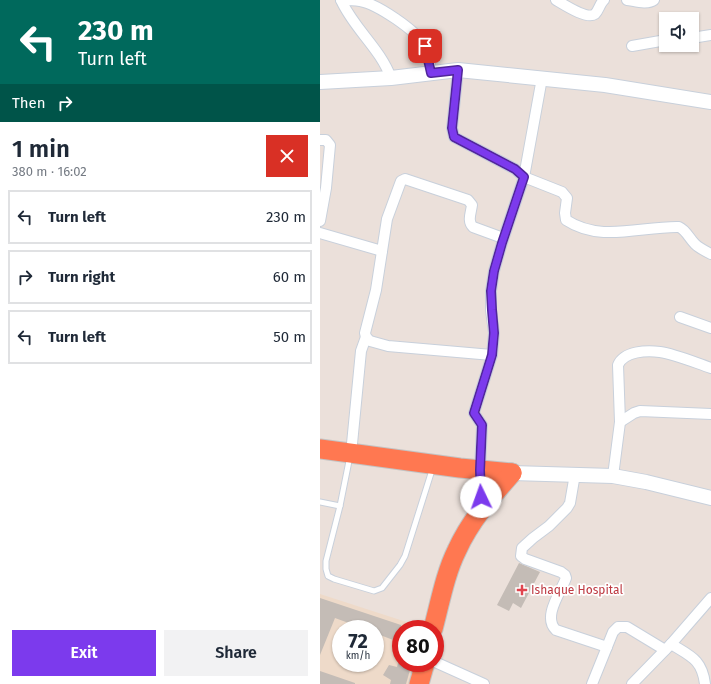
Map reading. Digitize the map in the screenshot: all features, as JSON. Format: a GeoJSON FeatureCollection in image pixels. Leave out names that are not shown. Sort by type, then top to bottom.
{"type":"FeatureCollection","features":[{"type":"Feature","properties":{"kind":"highway"},"geometry":{"type":"LineString","coordinates":[[320,449],[434,465],[512,473]]}},
{"type":"Feature","properties":{"kind":"highway"},"geometry":{"type":"LineString","coordinates":[[480,470],[482,510]]}},
{"type":"Feature","properties":{"kind":"highway"},"geometry":{"type":"LineString","coordinates":[[435,620],[456,550],[468,529],[512,473]]}},
{"type":"Feature","properties":{"kind":"highway"},"geometry":{"type":"LineString","coordinates":[[419,684],[422,672]]}},
{"type":"Feature","properties":{"kind":"street"},"geometry":{"type":"LineString","coordinates":[[391,78],[386,65],[374,46],[347,14],[341,0],[358,0],[373,5],[408,28],[425,46],[431,73]]}},
{"type":"Feature","properties":{"kind":"street"},"geometry":{"type":"LineString","coordinates":[[556,0],[578,12],[591,15],[596,13],[604,0]]}},
{"type":"Feature","properties":{"kind":"street"},"geometry":{"type":"LineString","coordinates":[[627,0],[646,2],[651,2],[654,0]]}},
{"type":"Feature","properties":{"kind":"street"},"geometry":{"type":"LineString","coordinates":[[699,37],[711,35]]}},
{"type":"Feature","properties":{"kind":"street"},"geometry":{"type":"LineString","coordinates":[[632,46],[659,41]]}},
{"type":"Feature","properties":{"kind":"street"},"geometry":{"type":"LineString","coordinates":[[458,70],[452,128],[454,137],[515,169],[524,177],[562,192],[567,198],[566,220],[572,224],[598,232],[625,232],[679,227],[699,248],[711,254]]}},
{"type":"Feature","properties":{"kind":"street"},"geometry":{"type":"LineString","coordinates":[[320,82],[391,78],[458,70],[605,85],[711,102]]}},
{"type":"Feature","properties":{"kind":"street"},"geometry":{"type":"LineString","coordinates":[[480,470],[482,425],[474,413],[492,355],[494,333],[491,291],[494,271],[503,238],[524,177],[542,78]]}},
{"type":"Feature","properties":{"kind":"street"},"geometry":{"type":"LineString","coordinates":[[320,140],[326,140],[329,142],[330,154],[320,221]]}},
{"type":"Feature","properties":{"kind":"street"},"geometry":{"type":"LineString","coordinates":[[351,454],[361,351],[366,337],[366,326],[376,290],[387,219],[398,184],[404,179],[468,200],[472,205],[470,216],[471,225],[503,238]]}},
{"type":"Feature","properties":{"kind":"street"},"geometry":{"type":"LineString","coordinates":[[320,233],[382,251]]}},
{"type":"Feature","properties":{"kind":"street"},"geometry":{"type":"LineString","coordinates":[[680,317],[711,328]]}},
{"type":"Feature","properties":{"kind":"street"},"geometry":{"type":"LineString","coordinates":[[366,337],[370,341],[388,346],[492,355]]}},
{"type":"Feature","properties":{"kind":"street"},"geometry":{"type":"LineString","coordinates":[[613,476],[620,422],[618,365],[620,360],[625,356],[638,352],[660,352],[711,368]]}},
{"type":"Feature","properties":{"kind":"street"},"geometry":{"type":"LineString","coordinates":[[620,422],[640,411],[711,414]]}},
{"type":"Feature","properties":{"kind":"street"},"geometry":{"type":"LineString","coordinates":[[512,473],[613,476],[646,482],[711,498]]}},
{"type":"Feature","properties":{"kind":"street"},"geometry":{"type":"LineString","coordinates":[[575,474],[570,503],[567,508],[549,526],[522,548],[521,556],[525,559],[565,574],[566,578],[551,611],[550,618],[553,627],[556,630],[607,647]]}},
{"type":"Feature","properties":{"kind":"street"},"geometry":{"type":"LineString","coordinates":[[632,684],[668,647],[711,598]]}},
{"type":"Feature","properties":{"kind":"street"},"geometry":{"type":"LineString","coordinates":[[592,684],[614,630],[618,627],[627,627],[692,657],[704,672],[705,684]]}},
{"type":"Feature","properties":{"kind":"street"},"geometry":{"type":"LineString","coordinates":[[444,666],[484,684]]}},
{"type":"Feature","properties":{"kind":"lane"},"geometry":{"type":"LineString","coordinates":[[351,454],[326,561],[326,569],[328,576],[334,580],[374,591],[382,588],[405,556],[434,465]]}},
{"type":"Feature","properties":{"kind":"lane"},"geometry":{"type":"LineString","coordinates":[[320,502],[340,506]]}},
{"type":"Feature","properties":{"kind":"shaded area"},"geometry":{"type":"Polygon","coordinates":[[[320,594],[400,620],[392,620],[392,672],[412,672],[409,684],[320,684],[320,594]]]}},
{"type":"Feature","properties":{"kind":"building"},"geometry":{"type":"Polygon","coordinates":[[[519,563],[540,572],[521,608],[513,603],[509,611],[497,605],[519,563]]]}},
{"type":"Feature","properties":{"kind":"building"},"geometry":{"type":"Polygon","coordinates":[[[320,598],[392,622],[392,640],[384,636],[384,620],[340,620],[335,618],[334,620],[332,620],[332,625],[320,655],[320,598]]]}},
{"type":"Feature","properties":{"kind":"building"},"geometry":{"type":"Polygon","coordinates":[[[389,665],[392,666],[392,672],[409,672],[406,684],[390,684],[391,680],[383,675],[389,665]]]}},
{"type":"Feature","properties":{"kind":"building"},"geometry":{"type":"Polygon","coordinates":[[[320,671],[355,683],[355,684],[320,684],[320,671]]]}},
{"type":"Feature","properties":{"kind":"place","name":"Ishaque Hospital"},"geometry":{"type":"Point","coordinates":[522,590]}},
{"type":"Feature","properties":{"kind":"route"},"geometry":{"type":"LineString","coordinates":[[425,46],[431,73],[458,70],[452,128],[454,137],[457,140],[515,169],[524,177],[494,271],[491,291],[494,333],[493,349],[478,401],[474,408],[474,413],[482,425],[480,470],[481,497]]}}]}
